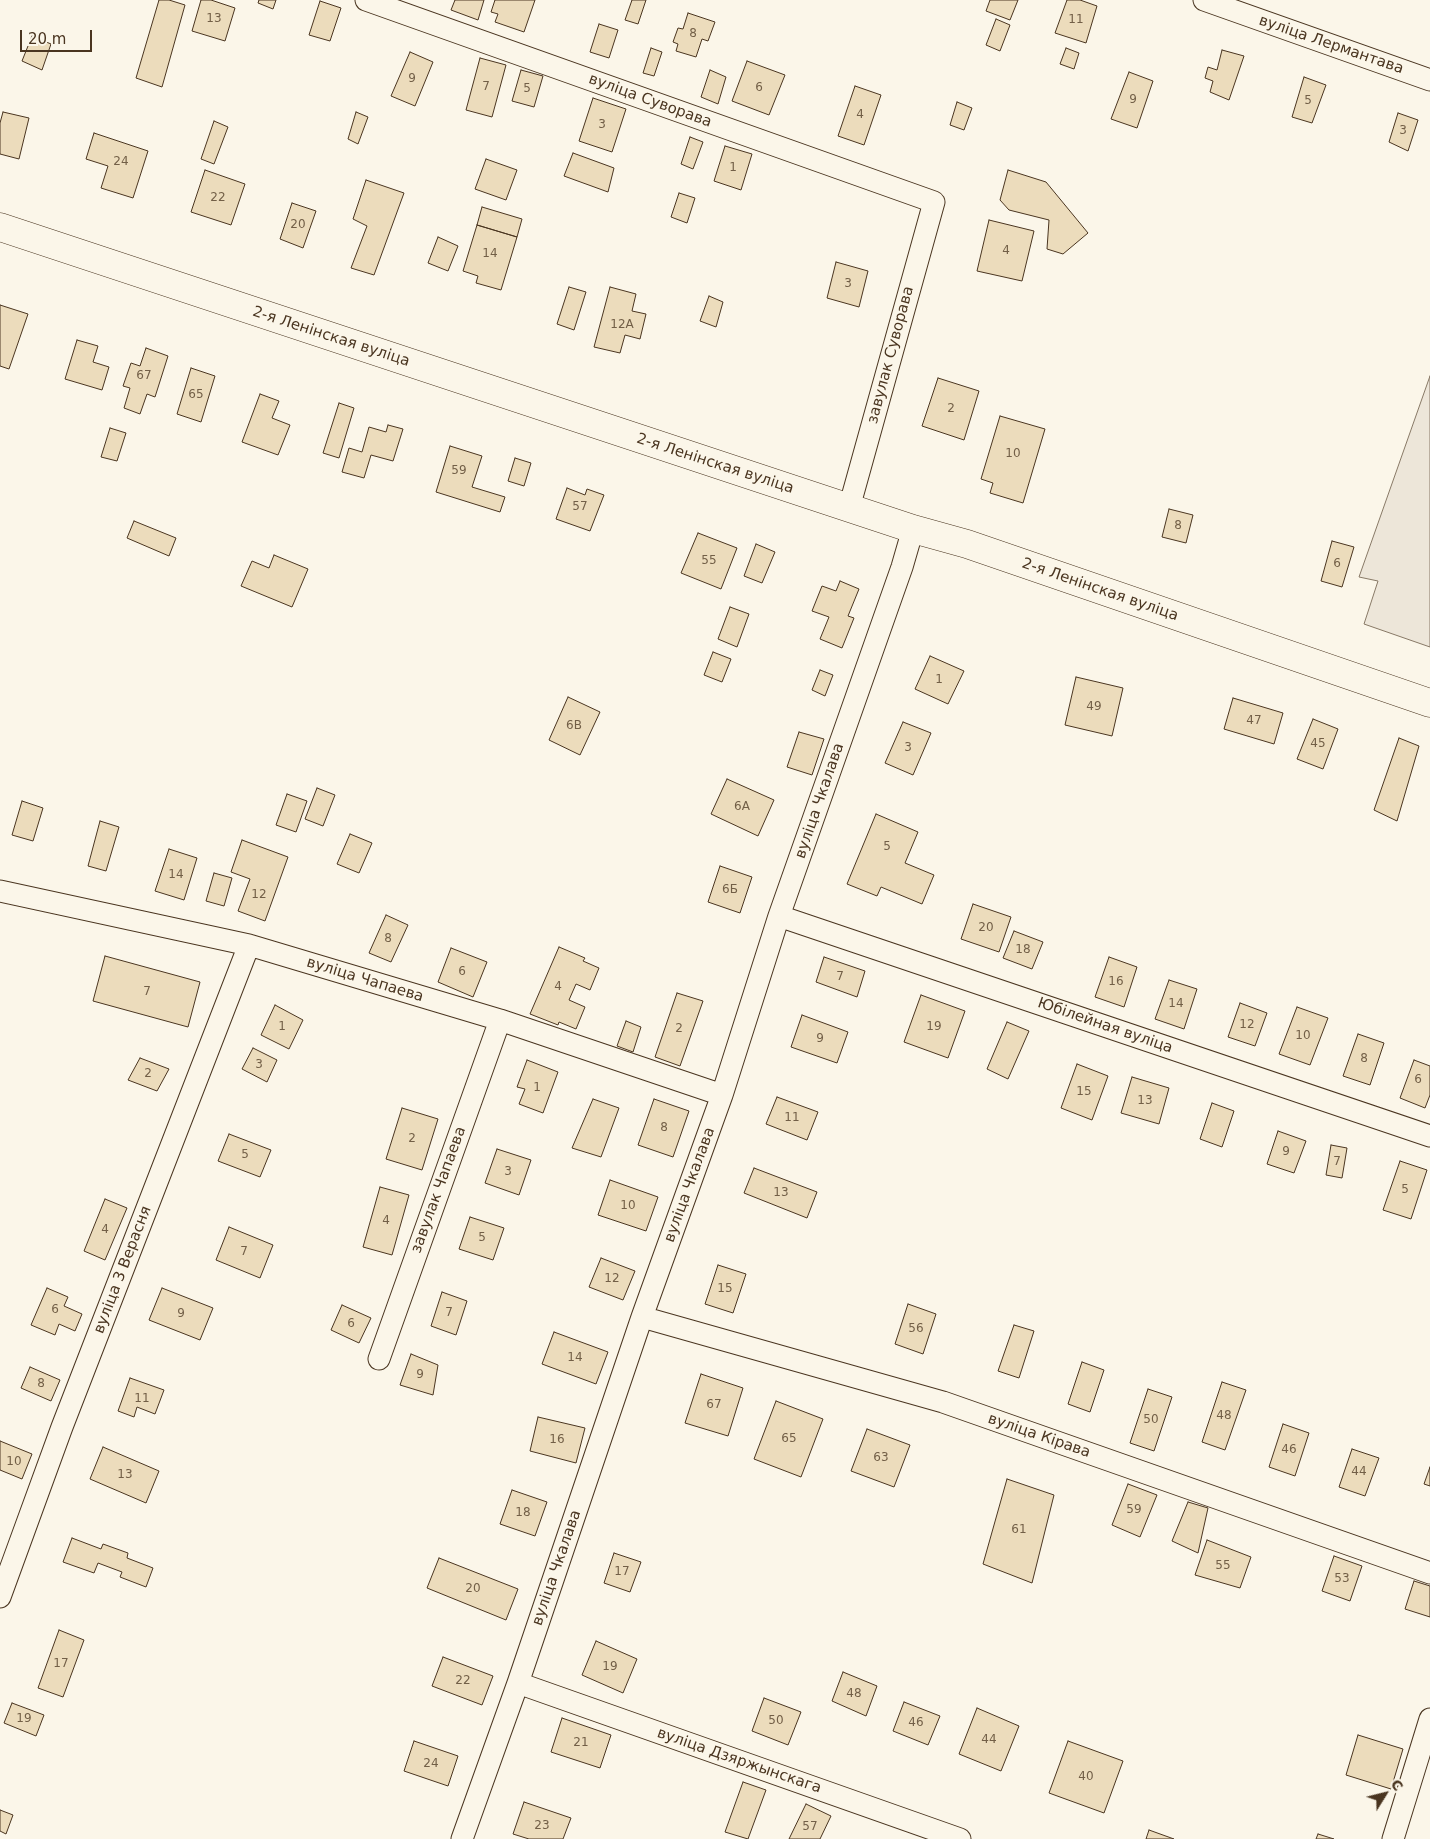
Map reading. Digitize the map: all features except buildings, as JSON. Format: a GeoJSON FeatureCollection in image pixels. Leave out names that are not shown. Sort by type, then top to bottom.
{"type":"FeatureCollection","features":[{"type":"Feature","properties":{"kind":"main road","name":"2-я Ленінская вуліца"},"geometry":{"type":"LineString","coordinates":[[0,227],[913,529],[967,544],[1430,703]]}},
{"type":"Feature","properties":{"kind":"street","name":"вуліца Суворава"},"geometry":{"type":"LineString","coordinates":[[366,0],[934,202]]}},
{"type":"Feature","properties":{"kind":"street","name":"вуліца Лермантава"},"geometry":{"type":"LineString","coordinates":[[1204,0],[1430,80]]}},
{"type":"Feature","properties":{"kind":"street","name":"завулак Суворава"},"geometry":{"type":"LineString","coordinates":[[849,508],[934,202]]}},
{"type":"Feature","properties":{"kind":"street","name":"вуліца Чкалава"},"geometry":{"type":"LineString","coordinates":[[462,1839],[518,1683],[642,1316],[722,1095],[779,916],[902,567],[913,529]]}},
{"type":"Feature","properties":{"kind":"street","name":"вуліца Чапаева"},"geometry":{"type":"LineString","coordinates":[[0,891],[249,945],[500,1020],[722,1095]]}},
{"type":"Feature","properties":{"kind":"street","name":"Юбілейная вуліца"},"geometry":{"type":"LineString","coordinates":[[779,916],[1430,1136]]}},
{"type":"Feature","properties":{"kind":"street","name":"вуліца 3 Верасня"},"geometry":{"type":"LineString","coordinates":[[0,1597],[66,1418],[249,945]]}},
{"type":"Feature","properties":{"kind":"street","name":"завулак Чапаева"},"geometry":{"type":"LineString","coordinates":[[379,1359],[500,1020]]}},
{"type":"Feature","properties":{"kind":"street","name":"вуліца Кірава"},"geometry":{"type":"LineString","coordinates":[[642,1316],[943,1402],[1430,1573]]}},
{"type":"Feature","properties":{"kind":"street","name":"вуліца Дзяржынскага"},"geometry":{"type":"LineString","coordinates":[[518,1683],[960,1839]]}},
{"type":"Feature","properties":{"kind":"street"},"geometry":{"type":"LineString","coordinates":[[1393,1839],[1430,1719]]}},
{"type":"Feature","properties":{"kind":"shaded area"},"geometry":{"type":"Polygon","coordinates":[[[1430,376],[1430,647],[1364,624],[1378,581],[1359,577],[1430,376]]]}}]}
